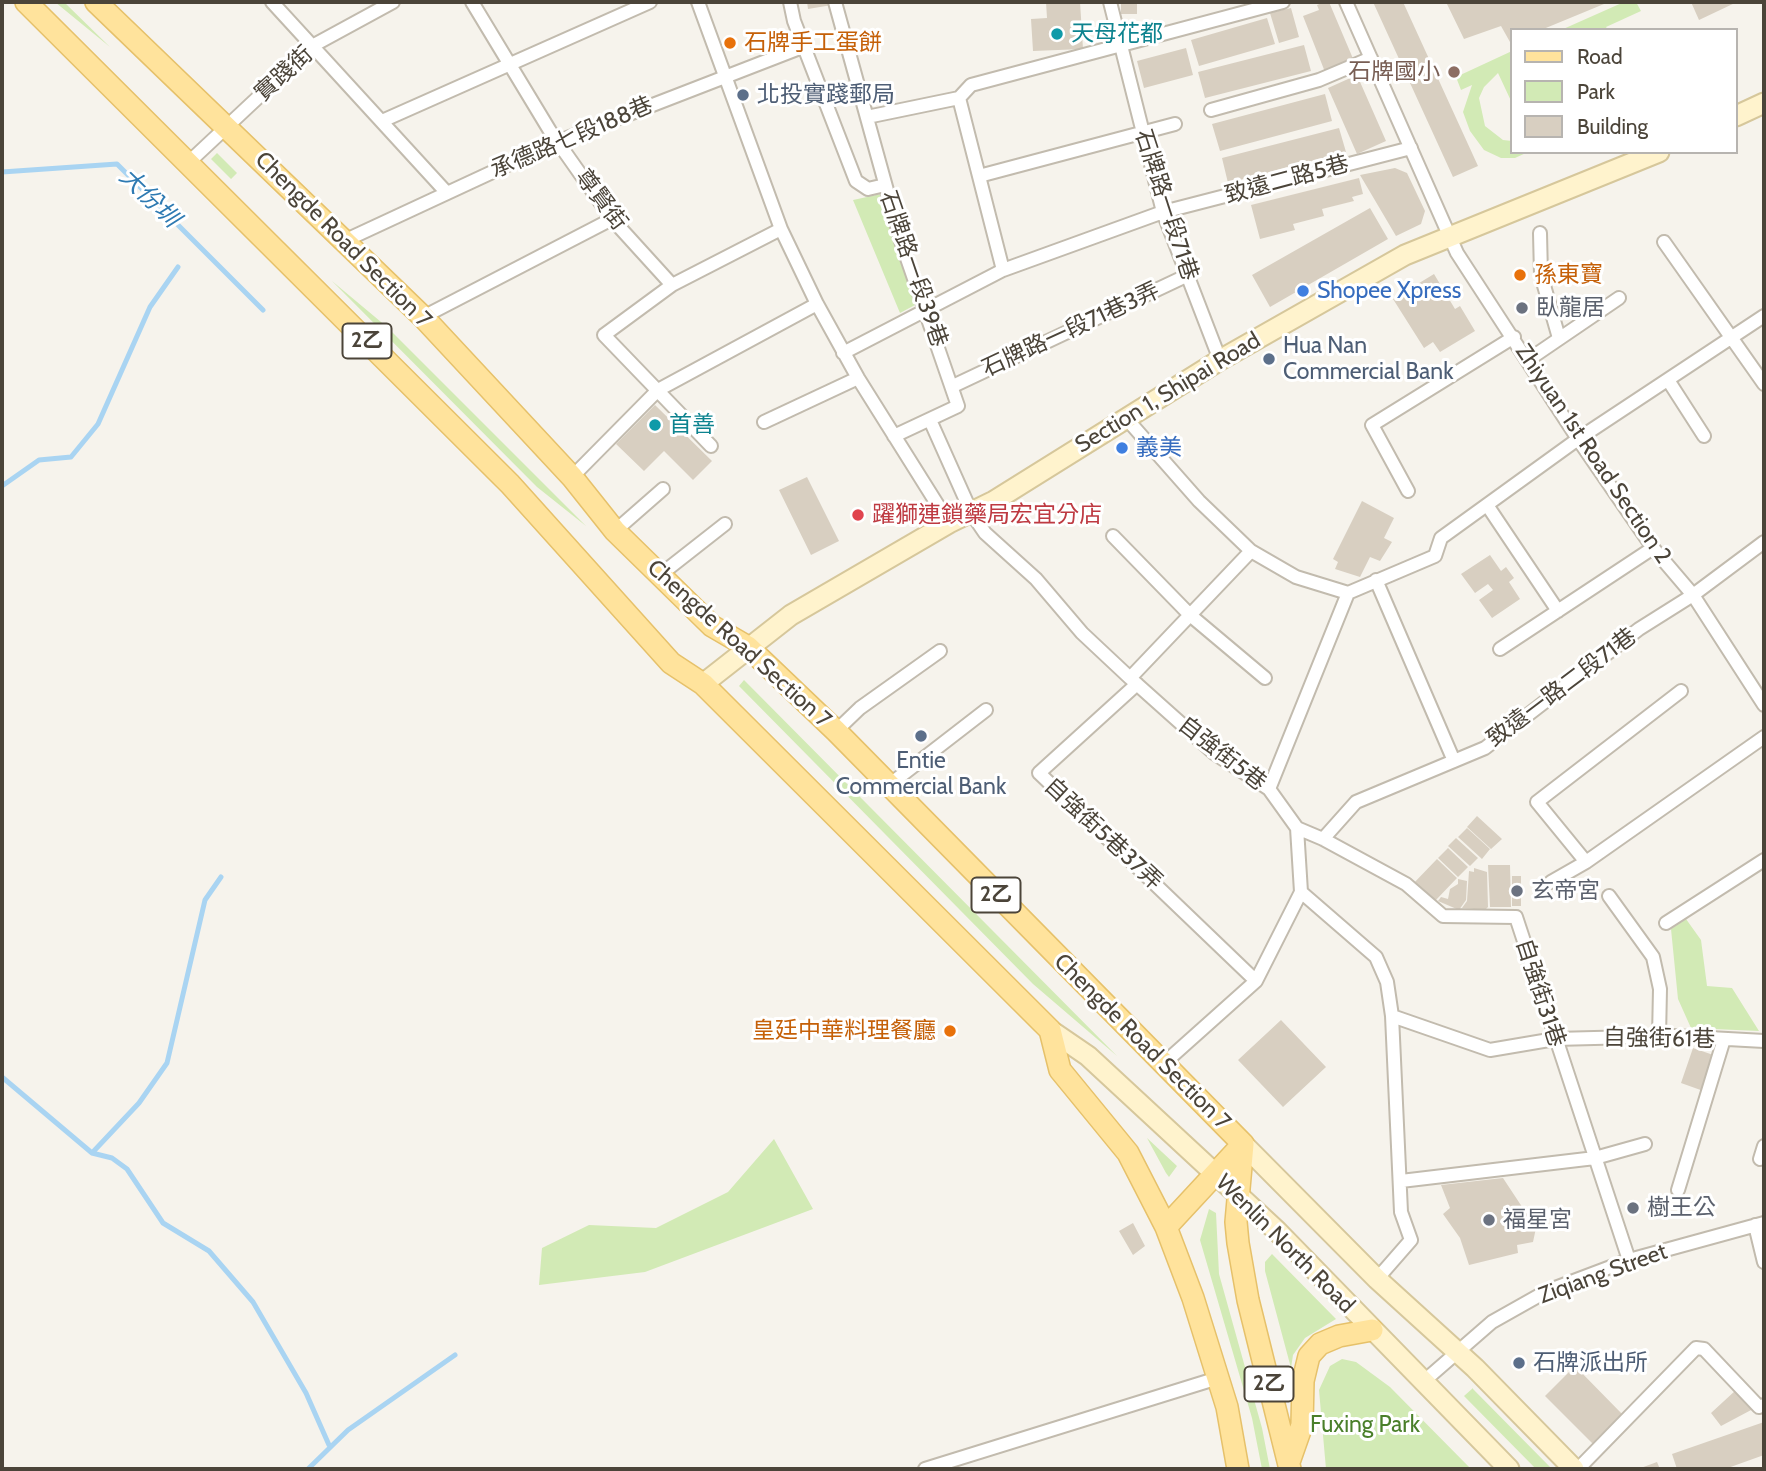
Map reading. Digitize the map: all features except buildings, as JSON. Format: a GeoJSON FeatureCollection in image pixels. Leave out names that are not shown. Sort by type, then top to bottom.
{"type":"FeatureCollection","features":[{"type":"Feature","properties":{"kind":"main road","name":"2乙"},"geometry":{"type":"LineString","coordinates":[[26,2],[510,484],[671,663],[703,684],[1050,1030],[1059,1070],[1128,1153],[1166,1227],[1193,1298],[1227,1407],[1238,1469]]}},
{"type":"Feature","properties":{"kind":"main road","name":"Chengde Road Section 7"},"geometry":{"type":"LineString","coordinates":[[96,2],[423,317],[572,477],[615,531],[712,626],[748,647],[836,731],[1243,1144],[1238,1197],[1238,1243],[1248,1300],[1290,1466]]}},
{"type":"Feature","properties":{"kind":"main road"},"geometry":{"type":"LineString","coordinates":[[1166,1227],[1243,1144]]}},
{"type":"Feature","properties":{"kind":"main road"},"geometry":{"type":"LineString","coordinates":[[1290,1466],[1302,1425],[1303,1381],[1309,1356],[1320,1344],[1339,1336],[1372,1330]]}},
{"type":"Feature","properties":{"kind":"street"},"geometry":{"type":"LineString","coordinates":[[272,2],[447,193]]}},
{"type":"Feature","properties":{"kind":"street","name":"實踐街"},"geometry":{"type":"LineString","coordinates":[[188,163],[314,45],[393,2]]}},
{"type":"Feature","properties":{"kind":"street","name":"尊賢街"},"geometry":{"type":"LineString","coordinates":[[471,2],[557,142],[612,219],[672,285]]}},
{"type":"Feature","properties":{"kind":"street"},"geometry":{"type":"LineString","coordinates":[[382,121],[650,2]]}},
{"type":"Feature","properties":{"kind":"street"},"geometry":{"type":"LineString","coordinates":[[698,2],[781,229],[817,304],[858,378],[949,523]]}},
{"type":"Feature","properties":{"kind":"street"},"geometry":{"type":"LineString","coordinates":[[790,2],[856,181],[869,189],[885,185]]}},
{"type":"Feature","properties":{"kind":"street","name":"石牌路一段39巷"},"geometry":{"type":"LineString","coordinates":[[835,2],[901,241],[953,386]]}},
{"type":"Feature","properties":{"kind":"street","name":"石牌路一段71巷"},"geometry":{"type":"LineString","coordinates":[[1110,2],[1119,48],[1163,212],[1220,360]]}},
{"type":"Feature","properties":{"kind":"street"},"geometry":{"type":"LineString","coordinates":[[867,117],[959,98],[971,85],[1119,48],[1283,2]]}},
{"type":"Feature","properties":{"kind":"street","name":"Zhiyuan 1st Road Section 2"},"geometry":{"type":"LineString","coordinates":[[1346,2],[1457,253],[1578,439],[1653,548],[1693,595],[1764,705]]}},
{"type":"Feature","properties":{"kind":"street","name":"承德路七段188巷"},"geometry":{"type":"LineString","coordinates":[[344,241],[557,142],[723,75],[805,46]]}},
{"type":"Feature","properties":{"kind":"street"},"geometry":{"type":"LineString","coordinates":[[1211,110],[1319,80],[1371,58]]}},
{"type":"Feature","properties":{"kind":"street"},"geometry":{"type":"LineString","coordinates":[[959,98],[1003,270]]}},
{"type":"Feature","properties":{"kind":"street"},"geometry":{"type":"LineString","coordinates":[[1738,115],[1762,108]]}},
{"type":"Feature","properties":{"kind":"street"},"geometry":{"type":"LineString","coordinates":[[979,176],[1175,124]]}},
{"type":"Feature","properties":{"kind":"street","name":"致遠二路5巷"},"geometry":{"type":"LineString","coordinates":[[843,353],[1003,270],[1163,212],[1411,148]]}},
{"type":"Feature","properties":{"kind":"street","name":"Section 1, Shipai Road"},"geometry":{"type":"LineString","coordinates":[[703,684],[791,615],[949,523],[972,514],[1220,360],[1405,255],[1654,154]]}},
{"type":"Feature","properties":{"kind":"street"},"geometry":{"type":"LineString","coordinates":[[423,317],[612,219]]}},
{"type":"Feature","properties":{"kind":"street"},"geometry":{"type":"LineString","coordinates":[[711,446],[604,335],[672,285],[781,229]]}},
{"type":"Feature","properties":{"kind":"street"},"geometry":{"type":"LineString","coordinates":[[1540,233],[1541,275],[1559,338]]}},
{"type":"Feature","properties":{"kind":"street"},"geometry":{"type":"LineString","coordinates":[[1664,242],[1764,384]]}},
{"type":"Feature","properties":{"kind":"street","name":"石牌路一段71巷3弄"},"geometry":{"type":"LineString","coordinates":[[953,386],[1188,275]]}},
{"type":"Feature","properties":{"kind":"street"},"geometry":{"type":"LineString","coordinates":[[1528,360],[1619,298]]}},
{"type":"Feature","properties":{"kind":"street"},"geometry":{"type":"LineString","coordinates":[[572,477],[658,390],[817,304]]}},
{"type":"Feature","properties":{"kind":"street"},"geometry":{"type":"LineString","coordinates":[[1125,417],[1199,501],[1251,551],[1296,577],[1348,593],[1435,556],[1441,538],[1578,439],[1764,316]]}},
{"type":"Feature","properties":{"kind":"street"},"geometry":{"type":"LineString","coordinates":[[1408,491],[1372,425],[1514,337]]}},
{"type":"Feature","properties":{"kind":"street"},"geometry":{"type":"LineString","coordinates":[[765,422],[858,378]]}},
{"type":"Feature","properties":{"kind":"street"},"geometry":{"type":"LineString","coordinates":[[1668,380],[1704,436]]}},
{"type":"Feature","properties":{"kind":"street"},"geometry":{"type":"LineString","coordinates":[[894,436],[958,406],[953,386]]}},
{"type":"Feature","properties":{"kind":"street"},"geometry":{"type":"LineString","coordinates":[[930,420],[972,514]]}},
{"type":"Feature","properties":{"kind":"street"},"geometry":{"type":"LineString","coordinates":[[615,531],[663,489]]}},
{"type":"Feature","properties":{"kind":"street"},"geometry":{"type":"LineString","coordinates":[[1487,505],[1558,611]]}},
{"type":"Feature","properties":{"kind":"street","name":"自強街5巷"},"geometry":{"type":"LineString","coordinates":[[972,514],[985,533],[1036,579],[1082,633],[1214,753],[1269,789],[1297,828]]}},
{"type":"Feature","properties":{"kind":"street"},"geometry":{"type":"LineString","coordinates":[[660,575],[725,524]]}},
{"type":"Feature","properties":{"kind":"street"},"geometry":{"type":"LineString","coordinates":[[1113,536],[1191,615],[1265,678]]}},
{"type":"Feature","properties":{"kind":"street","name":"致遠一路二段71巷"},"geometry":{"type":"LineString","coordinates":[[1323,839],[1356,802],[1485,748],[1639,629],[1693,595],[1764,542]]}},
{"type":"Feature","properties":{"kind":"street"},"geometry":{"type":"LineString","coordinates":[[1500,649],[1653,548]]}},
{"type":"Feature","properties":{"kind":"street"},"geometry":{"type":"LineString","coordinates":[[1134,681],[1251,551]]}},
{"type":"Feature","properties":{"kind":"street"},"geometry":{"type":"LineString","coordinates":[[1376,580],[1454,761]]}},
{"type":"Feature","properties":{"kind":"street"},"geometry":{"type":"LineString","coordinates":[[1269,789],[1348,593]]}},
{"type":"Feature","properties":{"kind":"street"},"geometry":{"type":"LineString","coordinates":[[836,731],[860,708],[940,651]]}},
{"type":"Feature","properties":{"kind":"street","name":"自強街5巷37弄"},"geometry":{"type":"LineString","coordinates":[[1134,681],[1039,773],[1256,981]]}},
{"type":"Feature","properties":{"kind":"street"},"geometry":{"type":"LineString","coordinates":[[1587,862],[1537,802],[1681,691]]}},
{"type":"Feature","properties":{"kind":"street"},"geometry":{"type":"LineString","coordinates":[[889,785],[986,710]]}},
{"type":"Feature","properties":{"kind":"street"},"geometry":{"type":"LineString","coordinates":[[1551,882],[1587,862],[1764,737]]}},
{"type":"Feature","properties":{"kind":"street"},"geometry":{"type":"LineString","coordinates":[[1163,1065],[1256,981],[1301,892],[1297,828]]}},
{"type":"Feature","properties":{"kind":"street","name":"自強街31巷"},"geometry":{"type":"LineString","coordinates":[[1297,828],[1406,884],[1443,916],[1516,917],[1629,1260]]}},
{"type":"Feature","properties":{"kind":"street"},"geometry":{"type":"LineString","coordinates":[[1666,923],[1764,860]]}},
{"type":"Feature","properties":{"kind":"street"},"geometry":{"type":"LineString","coordinates":[[1301,892],[1376,957],[1387,982],[1392,1016],[1401,1212],[1411,1240],[1377,1279]]}},
{"type":"Feature","properties":{"kind":"street"},"geometry":{"type":"LineString","coordinates":[[1608,896],[1653,957],[1660,989],[1658,1037]]}},
{"type":"Feature","properties":{"kind":"street","name":"自強街61巷"},"geometry":{"type":"LineString","coordinates":[[1392,1016],[1490,1050],[1555,1039],[1658,1037],[1764,1041]]}},
{"type":"Feature","properties":{"kind":"street","name":"Wenlin North Road"},"geometry":{"type":"LineString","coordinates":[[1050,1030],[1088,1056],[1277,1231],[1509,1469]]}},
{"type":"Feature","properties":{"kind":"street"},"geometry":{"type":"LineString","coordinates":[[1678,1190],[1724,1040]]}},
{"type":"Feature","properties":{"kind":"street","name":"Wenlin North Road"},"geometry":{"type":"LineString","coordinates":[[1243,1144],[1377,1279],[1576,1469]]}},
{"type":"Feature","properties":{"kind":"street"},"geometry":{"type":"LineString","coordinates":[[1401,1181],[1595,1158],[1645,1144]]}},
{"type":"Feature","properties":{"kind":"street"},"geometry":{"type":"LineString","coordinates":[[1759,1224],[1764,1262]]}},
{"type":"Feature","properties":{"kind":"street","name":"Ziqiang Street"},"geometry":{"type":"LineString","coordinates":[[1423,1382],[1492,1322],[1547,1291],[1629,1260],[1759,1224]]}},
{"type":"Feature","properties":{"kind":"street"},"geometry":{"type":"LineString","coordinates":[[1576,1469],[1696,1348],[1704,1349],[1762,1406]]}},
{"type":"Feature","properties":{"kind":"street"},"geometry":{"type":"LineString","coordinates":[[925,1469],[1218,1378]]}},
{"type":"Feature","properties":{"kind":"green space"},"geometry":{"type":"Polygon","coordinates":[[[55,2],[64,2],[110,47],[55,2]]]}},
{"type":"Feature","properties":{"kind":"green space"},"geometry":{"type":"Polygon","coordinates":[[[1624,2],[1636,2],[1641,11],[1607,28],[1566,28],[1624,2]]]}},
{"type":"Feature","properties":{"kind":"green space"},"geometry":{"type":"Polygon","coordinates":[[[1510,52],[1510,99],[1498,73],[1484,87],[1479,98],[1485,126],[1503,140],[1510,141],[1510,154],[1524,154],[1515,158],[1501,158],[1484,150],[1470,131],[1463,112],[1472,85],[1461,90],[1456,77],[1510,52]]]}},
{"type":"Feature","properties":{"kind":"green space"},"geometry":{"type":"Polygon","coordinates":[[[217,153],[237,173],[231,179],[211,159],[217,153]]]}},
{"type":"Feature","properties":{"kind":"green space"},"geometry":{"type":"Polygon","coordinates":[[[881,194],[915,305],[900,313],[853,200],[881,194]]]}},
{"type":"Feature","properties":{"kind":"green space"},"geometry":{"type":"Polygon","coordinates":[[[332,281],[387,327],[586,526],[537,487],[332,281]]]}},
{"type":"Feature","properties":{"kind":"green space"},"geometry":{"type":"Polygon","coordinates":[[[744,680],[1117,1056],[1033,984],[739,686],[744,680]]]}},
{"type":"Feature","properties":{"kind":"green space"},"geometry":{"type":"Polygon","coordinates":[[[1686,919],[1701,940],[1707,986],[1732,988],[1759,1031],[1691,1028],[1678,999],[1671,929],[1686,919]]]}},
{"type":"Feature","properties":{"kind":"green space"},"geometry":{"type":"Polygon","coordinates":[[[1147,1138],[1177,1166],[1169,1177],[1166,1173],[1147,1138]]]}},
{"type":"Feature","properties":{"kind":"green space"},"geometry":{"type":"Polygon","coordinates":[[[774,1139],[813,1209],[645,1272],[539,1285],[542,1248],[589,1225],[656,1228],[728,1192],[774,1139]]]}},
{"type":"Feature","properties":{"kind":"green space"},"geometry":{"type":"Polygon","coordinates":[[[1209,1209],[1216,1213],[1219,1274],[1262,1428],[1270,1469],[1262,1469],[1252,1418],[1200,1240],[1209,1209]]]}},
{"type":"Feature","properties":{"kind":"green space"},"geometry":{"type":"Polygon","coordinates":[[[1272,1254],[1336,1319],[1305,1338],[1293,1355],[1291,1368],[1265,1271],[1265,1262],[1272,1254]]]}},
{"type":"Feature","properties":{"kind":"green space","name":"Fuxing Park"},"geometry":{"type":"Polygon","coordinates":[[[1342,1359],[1356,1362],[1390,1387],[1471,1469],[1326,1469],[1319,1390],[1330,1366],[1342,1359]]]}},
{"type":"Feature","properties":{"kind":"green space"},"geometry":{"type":"Polygon","coordinates":[[[1473,1388],[1552,1469],[1536,1469],[1464,1396],[1473,1388]]]}},
{"type":"Feature","properties":{"kind":"waterway","name":"大份圳"},"geometry":{"type":"LineString","coordinates":[[2,172],[117,164],[263,310]]}},
{"type":"Feature","properties":{"kind":"waterway"},"geometry":{"type":"LineString","coordinates":[[2,486],[39,460],[71,457],[98,424],[150,307],[178,267]]}},
{"type":"Feature","properties":{"kind":"waterway"},"geometry":{"type":"LineString","coordinates":[[221,877],[205,900],[167,1063],[139,1103],[92,1153],[112,1158],[127,1169],[163,1223],[209,1251],[253,1302],[306,1393],[329,1445]]}},
{"type":"Feature","properties":{"kind":"waterway"},"geometry":{"type":"LineString","coordinates":[[2,1077],[92,1153]]}},
{"type":"Feature","properties":{"kind":"waterway"},"geometry":{"type":"LineString","coordinates":[[308,1469],[348,1430],[455,1355]]}},
{"type":"Feature","properties":{"kind":"place","name":"天母花都"},"geometry":{"type":"Point","coordinates":[1057,34]}},
{"type":"Feature","properties":{"kind":"place","name":"石牌手工蛋餅"},"geometry":{"type":"Point","coordinates":[730,43]}},
{"type":"Feature","properties":{"kind":"place","name":"石牌國小"},"geometry":{"type":"Point","coordinates":[1454,72]}},
{"type":"Feature","properties":{"kind":"place","name":"北投實踐郵局"},"geometry":{"type":"Point","coordinates":[743,95]}},
{"type":"Feature","properties":{"kind":"place","name":"孫東寶"},"geometry":{"type":"Point","coordinates":[1520,275]}},
{"type":"Feature","properties":{"kind":"place","name":"Shopee Xpress"},"geometry":{"type":"Point","coordinates":[1303,291]}},
{"type":"Feature","properties":{"kind":"place","name":"臥龍居"},"geometry":{"type":"Point","coordinates":[1522,308]}},
{"type":"Feature","properties":{"kind":"place","name":"Hua Nan Commercial Bank"},"geometry":{"type":"Point","coordinates":[1269,359]}},
{"type":"Feature","properties":{"kind":"place","name":"首善"},"geometry":{"type":"Point","coordinates":[655,425]}},
{"type":"Feature","properties":{"kind":"place","name":"義美"},"geometry":{"type":"Point","coordinates":[1122,448]}},
{"type":"Feature","properties":{"kind":"place","name":"躍獅連鎖藥局宏宜分店"},"geometry":{"type":"Point","coordinates":[858,515]}},
{"type":"Feature","properties":{"kind":"place","name":"Entie Commercial Bank"},"geometry":{"type":"Point","coordinates":[921,736]}},
{"type":"Feature","properties":{"kind":"place","name":"玄帝宮"},"geometry":{"type":"Point","coordinates":[1517,891]}},
{"type":"Feature","properties":{"kind":"place","name":"皇廷中華料理餐廳"},"geometry":{"type":"Point","coordinates":[950,1031]}},
{"type":"Feature","properties":{"kind":"place","name":"樹王公"},"geometry":{"type":"Point","coordinates":[1633,1208]}},
{"type":"Feature","properties":{"kind":"place","name":"福星宮"},"geometry":{"type":"Point","coordinates":[1489,1220]}},
{"type":"Feature","properties":{"kind":"place","name":"石牌派出所"},"geometry":{"type":"Point","coordinates":[1519,1363]}}]}
